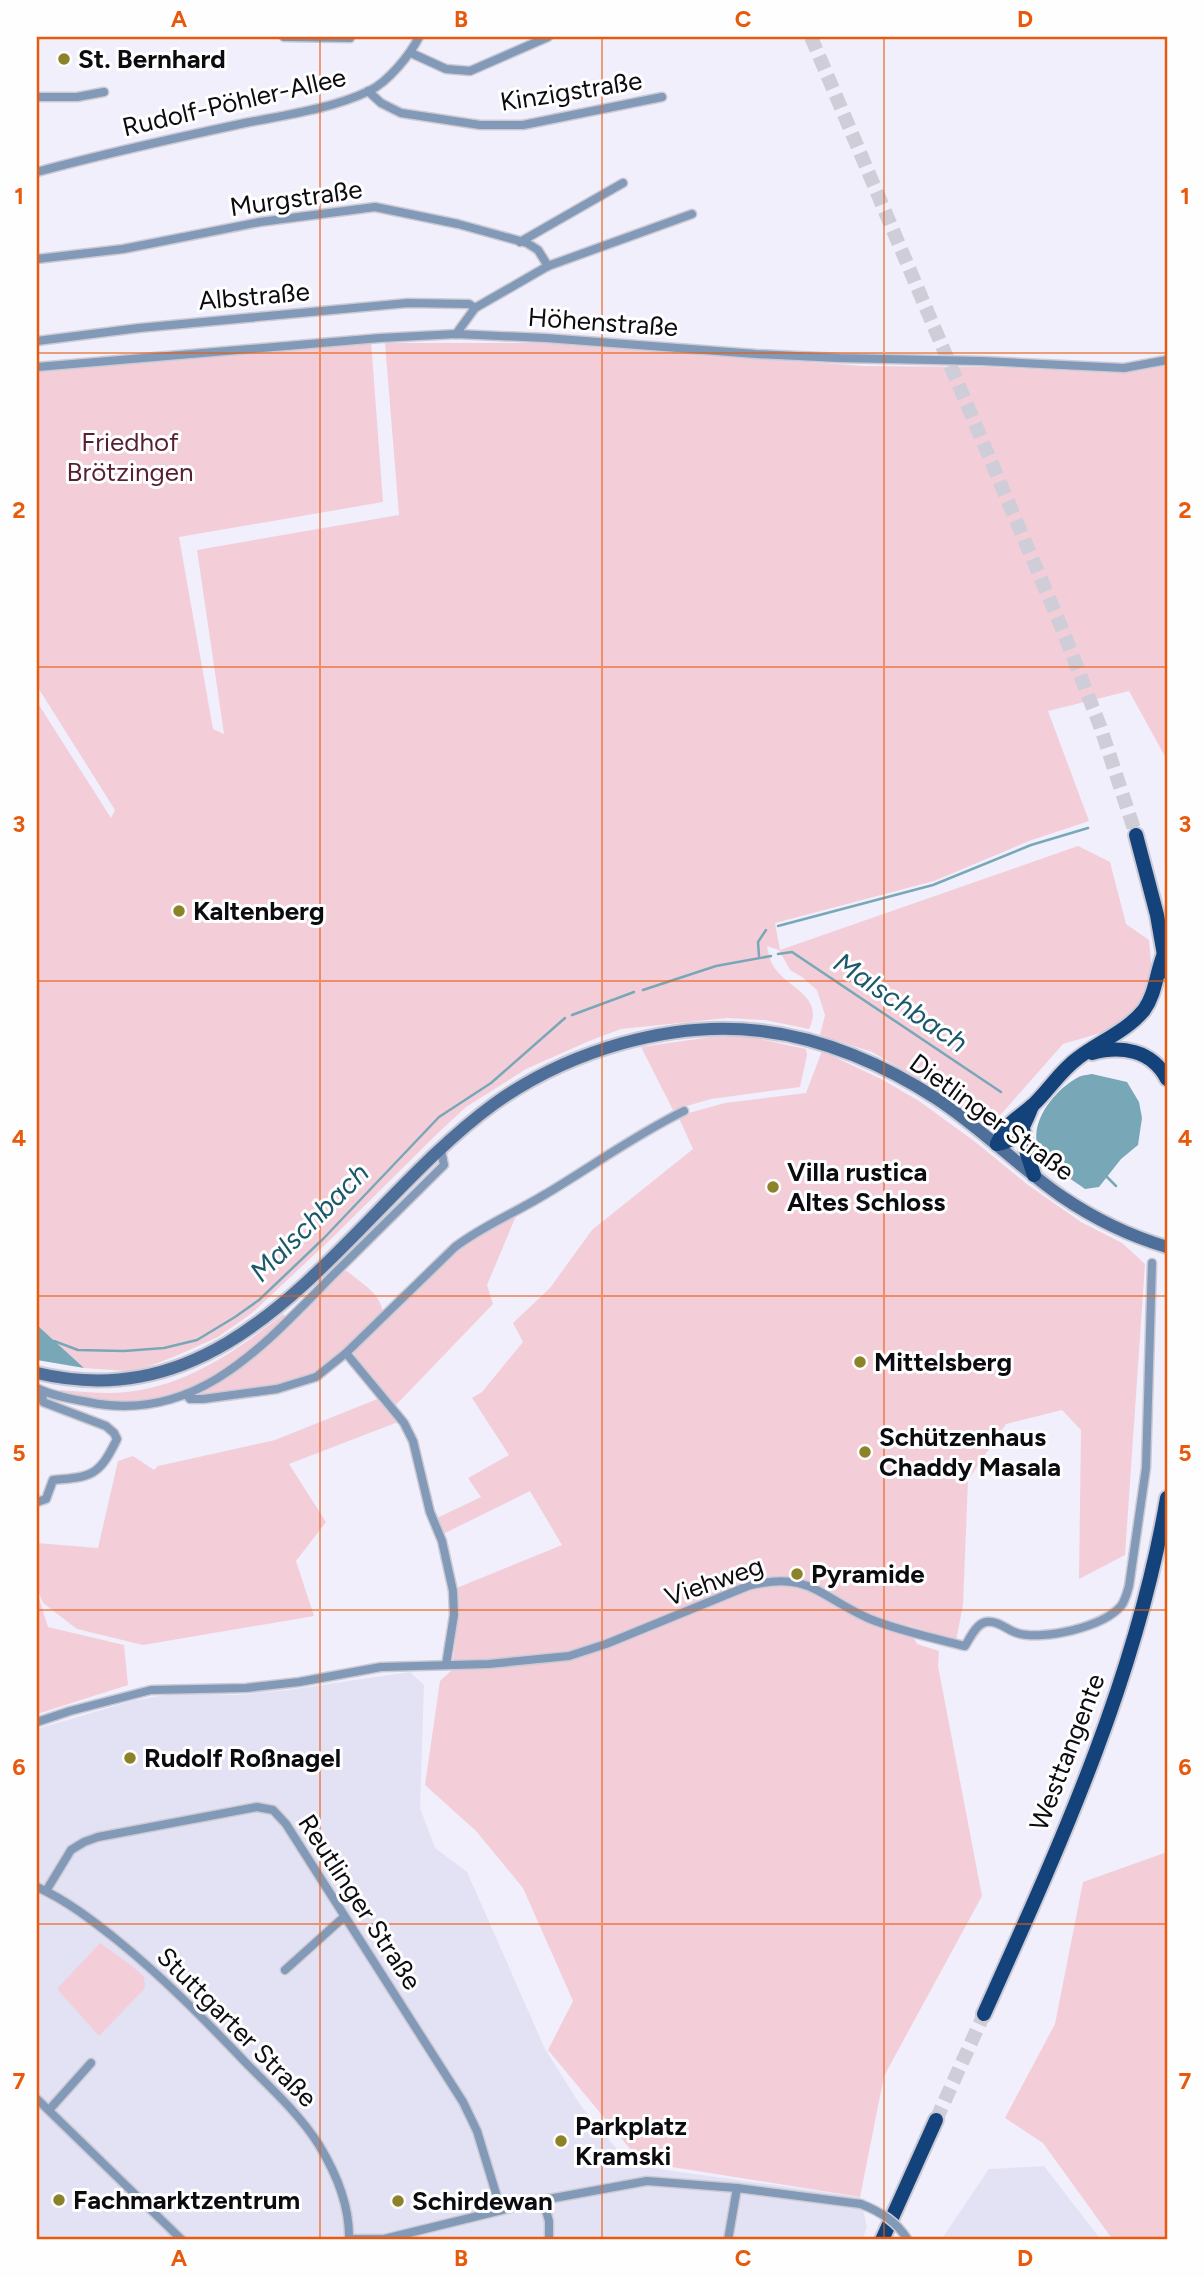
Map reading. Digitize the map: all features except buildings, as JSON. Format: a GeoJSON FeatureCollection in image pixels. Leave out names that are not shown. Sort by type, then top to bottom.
{"type":"FeatureCollection","features":[{"type":"Feature","properties":{"kind":"highway"},"geometry":{"type":"LineString","coordinates":[[1136,835],[1167,972]]}},
{"type":"Feature","properties":{"kind":"highway"},"geometry":{"type":"LineString","coordinates":[[997,1144],[1005,1127],[1033,1105],[1062,1071],[1127,1026],[1142,1012],[1156,986],[1157,970],[1164,954]]}},
{"type":"Feature","properties":{"kind":"highway"},"geometry":{"type":"LineString","coordinates":[[1081,1056],[1110,1048],[1129,1050],[1153,1063],[1167,1079]]}},
{"type":"Feature","properties":{"kind":"highway"},"geometry":{"type":"LineString","coordinates":[[997,1144],[1009,1142],[1023,1128],[1033,1105]]}},
{"type":"Feature","properties":{"kind":"highway"},"geometry":{"type":"LineString","coordinates":[[1023,1128],[1034,1175]]}},
{"type":"Feature","properties":{"kind":"highway","name":"Westtangente"},"geometry":{"type":"LineString","coordinates":[[984,2014],[1087,1778],[1112,1711],[1140,1614],[1167,1498]]}},
{"type":"Feature","properties":{"kind":"highway"},"geometry":{"type":"LineString","coordinates":[[882,2240],[936,2120]]}},
{"type":"Feature","properties":{"kind":"main road","name":"Dietlinger Straße"},"geometry":{"type":"LineString","coordinates":[[37,1373],[78,1380],[133,1378],[190,1362],[214,1351],[288,1300],[441,1150],[494,1104],[527,1083],[585,1056],[616,1046],[673,1034],[729,1029],[791,1035],[873,1063],[938,1100],[1034,1175],[1092,1215],[1167,1247]]}},
{"type":"Feature","properties":{"kind":"street"},"geometry":{"type":"LineString","coordinates":[[284,37],[350,38]]}},
{"type":"Feature","properties":{"kind":"street","name":"Rudolf-Pöhler-Allee"},"geometry":{"type":"LineString","coordinates":[[37,172],[107,153],[319,107],[368,91],[378,85],[411,53],[419,37]]}},
{"type":"Feature","properties":{"kind":"street"},"geometry":{"type":"LineString","coordinates":[[411,53],[446,69],[470,71],[548,37]]}},
{"type":"Feature","properties":{"kind":"street","name":"Kinzigstraße"},"geometry":{"type":"LineString","coordinates":[[368,91],[381,103],[401,113],[480,125],[523,125],[662,97]]}},
{"type":"Feature","properties":{"kind":"street"},"geometry":{"type":"LineString","coordinates":[[37,97],[77,97],[104,92]]}},
{"type":"Feature","properties":{"kind":"street"},"geometry":{"type":"LineString","coordinates":[[520,242],[623,183]]}},
{"type":"Feature","properties":{"kind":"street","name":"Murgstraße"},"geometry":{"type":"LineString","coordinates":[[37,259],[123,249],[260,222],[375,207],[458,224],[520,242],[538,250],[548,266]]}},
{"type":"Feature","properties":{"kind":"street"},"geometry":{"type":"LineString","coordinates":[[456,334],[475,308],[548,266],[692,214]]}},
{"type":"Feature","properties":{"kind":"street","name":"Albstraße"},"geometry":{"type":"LineString","coordinates":[[37,341],[139,328],[408,303],[469,304],[475,308]]}},
{"type":"Feature","properties":{"kind":"street","name":"Höhenstraße"},"geometry":{"type":"LineString","coordinates":[[37,367],[456,334],[839,358],[1124,368],[1167,360]]}},
{"type":"Feature","properties":{"kind":"street","name":"Dietlinger Straße"},"geometry":{"type":"LineString","coordinates":[[186,1394],[190,1399],[203,1399],[277,1389],[316,1377],[346,1353],[455,1247],[474,1232],[542,1196],[651,1128],[684,1111]]}},
{"type":"Feature","properties":{"kind":"street","name":"Dietlinger Straße"},"geometry":{"type":"LineString","coordinates":[[37,1502],[46,1499],[53,1480],[82,1478],[99,1469],[117,1439],[106,1426],[43,1402],[40,1390],[118,1407],[157,1404],[213,1382],[265,1344],[444,1165],[441,1150]]}},
{"type":"Feature","properties":{"kind":"street","name":"Viehweg"},"geometry":{"type":"LineString","coordinates":[[37,1722],[151,1690],[246,1688],[299,1682],[382,1667],[489,1664],[569,1656],[606,1644],[748,1586],[770,1580],[787,1580],[808,1586],[868,1618],[965,1646],[977,1628],[985,1622],[996,1623],[1017,1633],[1041,1637],[1102,1620],[1122,1605],[1129,1586],[1146,1468],[1152,1263]]}},
{"type":"Feature","properties":{"kind":"street"},"geometry":{"type":"LineString","coordinates":[[346,1353],[404,1423],[413,1441],[430,1512],[442,1541],[453,1591],[454,1615],[446,1665]]}},
{"type":"Feature","properties":{"kind":"street","name":"Reutlinger Straße"},"geometry":{"type":"LineString","coordinates":[[46,1891],[71,1850],[84,1842],[246,1808],[268,1808],[283,1819],[471,2117],[501,2210]]}},
{"type":"Feature","properties":{"kind":"street","name":"Stuttgarter Straße"},"geometry":{"type":"LineString","coordinates":[[37,1887],[91,1920],[156,1974],[211,2026],[299,2118],[320,2147],[338,2185],[347,2215],[349,2240]]}},
{"type":"Feature","properties":{"kind":"street"},"geometry":{"type":"LineString","coordinates":[[285,1970],[344,1917]]}},
{"type":"Feature","properties":{"kind":"street"},"geometry":{"type":"LineString","coordinates":[[49,2109],[91,2063]]}},
{"type":"Feature","properties":{"kind":"street"},"geometry":{"type":"LineString","coordinates":[[37,2099],[182,2240]]}},
{"type":"Feature","properties":{"kind":"street"},"geometry":{"type":"LineString","coordinates":[[349,2240],[384,2239],[543,2200],[647,2181],[737,2188],[861,2204],[875,2209],[891,2220],[908,2240]]}},
{"type":"Feature","properties":{"kind":"street"},"geometry":{"type":"LineString","coordinates":[[728,2240],[737,2188]]}},
{"type":"Feature","properties":{"kind":"street"},"geometry":{"type":"LineString","coordinates":[[543,2200],[549,2221],[549,2240]]}},
{"type":"Feature","properties":{"kind":"shaded area"},"geometry":{"type":"Polygon","coordinates":[[[410,1672],[424,1685],[420,1808],[435,1848],[467,1872],[545,2049],[581,2106],[630,2165],[860,2197],[867,2227],[862,2240],[37,2240],[37,1729],[132,1701],[176,1693],[237,1695],[410,1672]]]}},
{"type":"Feature","properties":{"kind":"shaded area"},"geometry":{"type":"Polygon","coordinates":[[[1044,2166],[1101,2240],[941,2240],[989,2169],[1044,2166]]]}},
{"type":"Feature","properties":{"kind":"green space","name":"Friedhof Brötzingen"},"geometry":{"type":"Polygon","coordinates":[[[371,341],[383,502],[179,537],[213,729],[224,734],[197,550],[399,515],[385,343],[541,343],[864,366],[989,367],[1125,373],[1167,364],[1167,760],[1129,691],[1048,711],[1089,821],[1029,841],[934,881],[775,923],[780,950],[1078,846],[1110,862],[1126,924],[1149,940],[1152,974],[1149,988],[1139,1007],[1123,1021],[1104,1032],[1063,1044],[988,1129],[921,1080],[872,1052],[820,1035],[825,1015],[817,990],[790,970],[779,950],[767,946],[770,959],[780,975],[809,1001],[813,1018],[809,1029],[765,1020],[727,1018],[621,1029],[526,1069],[466,1107],[252,1313],[218,1337],[147,1367],[127,1371],[84,1368],[37,1325],[37,702],[111,818],[115,810],[37,686],[37,372],[371,341]]]}},
{"type":"Feature","properties":{"kind":"green space"},"geometry":{"type":"Polygon","coordinates":[[[711,1037],[751,1037],[806,1049],[800,1087],[711,1099],[673,1110],[641,1047],[711,1037]]]}},
{"type":"Feature","properties":{"kind":"green space"},"geometry":{"type":"Polygon","coordinates":[[[822,1051],[883,1080],[919,1101],[1028,1185],[1081,1222],[1122,1243],[1145,1264],[1125,1555],[1079,1579],[1081,1430],[1062,1410],[1006,1424],[968,1480],[963,1605],[956,1641],[907,1625],[917,1644],[939,1651],[938,1666],[982,1896],[884,2076],[860,2197],[641,2162],[548,2050],[573,2001],[523,1888],[476,1831],[425,1785],[440,1681],[452,1670],[458,1619],[454,1589],[562,1545],[530,1491],[441,1535],[435,1519],[481,1497],[468,1478],[509,1455],[472,1398],[482,1392],[523,1342],[513,1323],[550,1288],[592,1230],[693,1149],[678,1116],[725,1103],[806,1093],[822,1051]]]}},
{"type":"Feature","properties":{"kind":"green space"},"geometry":{"type":"Polygon","coordinates":[[[515,1214],[487,1285],[493,1304],[395,1406],[355,1359],[354,1352],[463,1244],[515,1214]]]}},
{"type":"Feature","properties":{"kind":"green space"},"geometry":{"type":"Polygon","coordinates":[[[347,1271],[376,1296],[383,1316],[346,1349],[315,1374],[273,1387],[198,1397],[197,1394],[218,1383],[256,1355],[340,1272],[347,1271]]]}},
{"type":"Feature","properties":{"kind":"green space"},"geometry":{"type":"Polygon","coordinates":[[[283,1314],[286,1317],[235,1361],[210,1378],[183,1390],[156,1398],[126,1402],[94,1400],[59,1392],[134,1391],[180,1379],[224,1357],[283,1314]]]}},
{"type":"Feature","properties":{"kind":"green space"},"geometry":{"type":"Polygon","coordinates":[[[380,1398],[398,1422],[289,1464],[326,1522],[296,1561],[314,1616],[143,1645],[77,1629],[43,1603],[37,1588],[37,1543],[98,1548],[118,1461],[133,1456],[154,1470],[158,1466],[275,1440],[380,1398]]]}},
{"type":"Feature","properties":{"kind":"green space"},"geometry":{"type":"Polygon","coordinates":[[[37,1592],[48,1627],[124,1645],[128,1685],[37,1714],[37,1592]]]}},
{"type":"Feature","properties":{"kind":"green space"},"geometry":{"type":"Polygon","coordinates":[[[1167,1852],[1167,2240],[1113,2240],[1043,2143],[1005,2118],[1055,2024],[1083,1882],[1167,1852]]]}},
{"type":"Feature","properties":{"kind":"green space"},"geometry":{"type":"Polygon","coordinates":[[[100,1943],[144,1977],[145,1988],[99,2036],[57,1989],[100,1943]]]}},
{"type":"Feature","properties":{"kind":"water"},"geometry":{"type":"Polygon","coordinates":[[[1092,1074],[1127,1082],[1139,1102],[1142,1118],[1138,1145],[1121,1159],[1099,1187],[1085,1189],[1046,1160],[1037,1144],[1036,1133],[1044,1111],[1059,1092],[1079,1077],[1092,1074]]]}},
{"type":"Feature","properties":{"kind":"water"},"geometry":{"type":"Polygon","coordinates":[[[37,1325],[84,1368],[37,1360],[37,1325]]]}},
{"type":"Feature","properties":{"kind":"waterway"},"geometry":{"type":"LineString","coordinates":[[778,926],[933,885],[1031,845],[1088,828]]}},
{"type":"Feature","properties":{"kind":"waterway"},"geometry":{"type":"LineString","coordinates":[[759,956],[758,942],[766,930]]}},
{"type":"Feature","properties":{"kind":"waterway","name":"Malschbach"},"geometry":{"type":"LineString","coordinates":[[778,954],[792,952],[1001,1092]]}},
{"type":"Feature","properties":{"kind":"waterway","name":"Malschbach"},"geometry":{"type":"LineString","coordinates":[[643,990],[716,966],[771,956]]}},
{"type":"Feature","properties":{"kind":"waterway","name":"Malschbach"},"geometry":{"type":"LineString","coordinates":[[572,1015],[634,992]]}},
{"type":"Feature","properties":{"kind":"waterway","name":"Malschbach"},"geometry":{"type":"LineString","coordinates":[[54,1341],[78,1350],[164,1348],[197,1340],[235,1317],[259,1300],[324,1238],[439,1117],[491,1083],[565,1018]]}},
{"type":"Feature","properties":{"kind":"waterway","name":"Malschbach"},"geometry":{"type":"LineString","coordinates":[[1106,1176],[1116,1186]]}},
{"type":"Feature","properties":{"kind":"tunnel"},"geometry":{"type":"LineString","coordinates":[[811,37],[1063,631],[1100,726],[1136,835]]}},
{"type":"Feature","properties":{"kind":"tunnel"},"geometry":{"type":"LineString","coordinates":[[936,2120],[984,2014]]}},
{"type":"Feature","properties":{"kind":"place","name":"St. Bernhard"},"geometry":{"type":"Point","coordinates":[64,59]}},
{"type":"Feature","properties":{"kind":"place","name":"Kaltenberg"},"geometry":{"type":"Point","coordinates":[179,911]}},
{"type":"Feature","properties":{"kind":"place","name":"Villa rustica Altes Schloss"},"geometry":{"type":"Point","coordinates":[773,1187]}},
{"type":"Feature","properties":{"kind":"place","name":"Mittelsberg"},"geometry":{"type":"Point","coordinates":[860,1362]}},
{"type":"Feature","properties":{"kind":"place","name":"Schützenhaus Chaddy Masala"},"geometry":{"type":"Point","coordinates":[865,1452]}},
{"type":"Feature","properties":{"kind":"place","name":"Pyramide"},"geometry":{"type":"Point","coordinates":[797,1574]}},
{"type":"Feature","properties":{"kind":"place","name":"Rudolf Roßnagel"},"geometry":{"type":"Point","coordinates":[130,1758]}},
{"type":"Feature","properties":{"kind":"place","name":"Parkplatz Kramski"},"geometry":{"type":"Point","coordinates":[561,2141]}},
{"type":"Feature","properties":{"kind":"place","name":"Fachmarktzentrum"},"geometry":{"type":"Point","coordinates":[59,2200]}},
{"type":"Feature","properties":{"kind":"place","name":"Schirdewan"},"geometry":{"type":"Point","coordinates":[398,2201]}}]}
